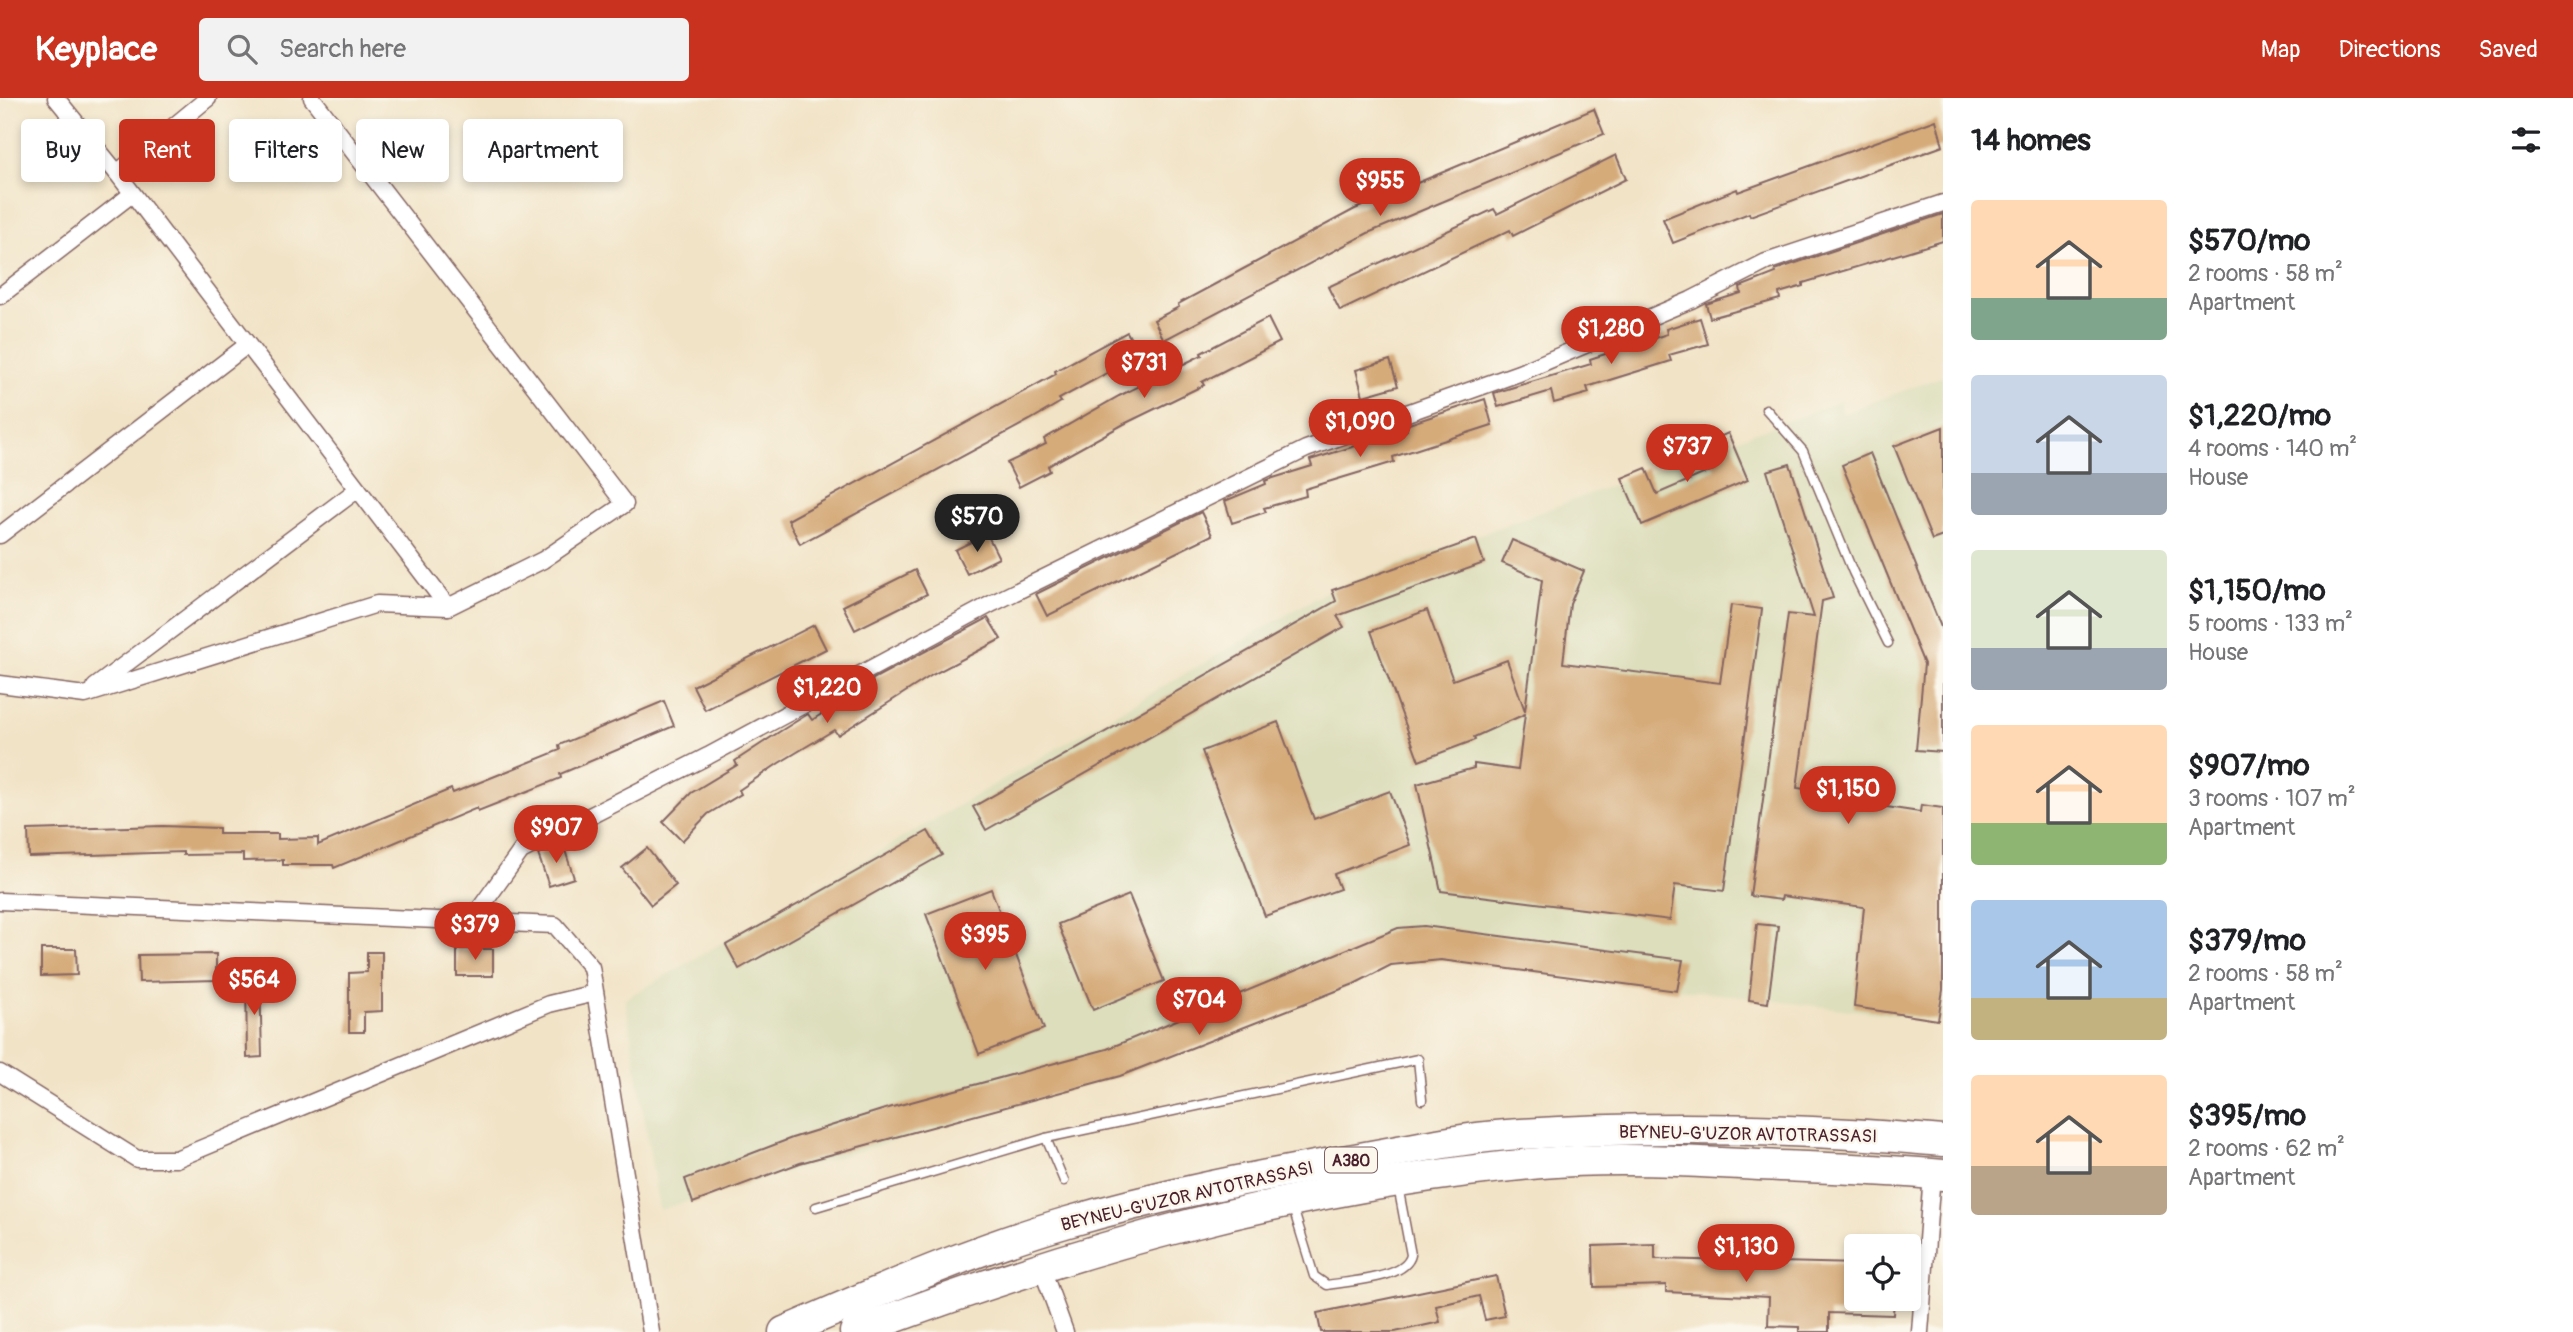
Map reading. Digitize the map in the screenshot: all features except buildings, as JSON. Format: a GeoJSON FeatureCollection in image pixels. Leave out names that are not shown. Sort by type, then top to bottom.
{"type":"FeatureCollection","features":[{"type":"Feature","properties":{"kind":"highway","name":"BEYNEU-G'UZOR AVTOTRASSASI"},"geometry":{"type":"LineString","coordinates":[[784,1332],[918,1275],[1046,1229],[1243,1179],[1506,1135],[1792,1131],[1943,1141]]}},
{"type":"Feature","properties":{"kind":"highway","name":"BEYNEU-G'UZOR AVTOTRASSASI"},"geometry":{"type":"LineString","coordinates":[[855,1332],[1048,1264],[1290,1198],[1397,1180],[1544,1163],[1668,1160],[1938,1175]]}},
{"type":"Feature","properties":{"kind":"highway"},"geometry":{"type":"LineString","coordinates":[[1046,1229],[1048,1264]]}},
{"type":"Feature","properties":{"kind":"street"},"geometry":{"type":"LineString","coordinates":[[56,98],[117,173],[448,607]]}},
{"type":"Feature","properties":{"kind":"street"},"geometry":{"type":"LineString","coordinates":[[117,173],[208,98]]}},
{"type":"Feature","properties":{"kind":"street"},"geometry":{"type":"LineString","coordinates":[[0,684],[85,695],[377,604],[448,607],[543,560],[625,504],[312,98]]}},
{"type":"Feature","properties":{"kind":"street"},"geometry":{"type":"LineString","coordinates":[[0,296],[132,194]]}},
{"type":"Feature","properties":{"kind":"street"},"geometry":{"type":"LineString","coordinates":[[471,921],[521,851],[708,756],[993,603],[1306,449],[1519,373],[1691,300],[1766,262],[1943,203]]}},
{"type":"Feature","properties":{"kind":"street"},"geometry":{"type":"LineString","coordinates":[[0,535],[247,345]]}},
{"type":"Feature","properties":{"kind":"street"},"geometry":{"type":"LineString","coordinates":[[85,695],[358,489]]}},
{"type":"Feature","properties":{"kind":"street"},"geometry":{"type":"LineString","coordinates":[[0,901],[555,925],[590,967],[651,1332]]}},
{"type":"Feature","properties":{"kind":"street"},"geometry":{"type":"LineString","coordinates":[[0,1073],[136,1159],[176,1159],[549,1004],[595,993]]}},
{"type":"Feature","properties":{"kind":"street"},"geometry":{"type":"LineString","coordinates":[[1920,1332],[1938,1175]]}},
{"type":"Feature","properties":{"kind":"street"},"geometry":{"type":"LineString","coordinates":[[1048,1264],[1065,1332]]}},
{"type":"Feature","properties":{"kind":"lane"},"geometry":{"type":"LineString","coordinates":[[1766,408],[1803,451],[1853,572],[1888,643]]}},
{"type":"Feature","properties":{"kind":"lane"},"geometry":{"type":"LineString","coordinates":[[816,1207],[1046,1138],[1418,1059],[1422,1100]]}},
{"type":"Feature","properties":{"kind":"lane"},"geometry":{"type":"LineString","coordinates":[[1046,1138],[1064,1181]]}},
{"type":"Feature","properties":{"kind":"lane"},"geometry":{"type":"LineString","coordinates":[[1290,1198],[1314,1276],[1327,1286],[1400,1272],[1409,1262],[1411,1255],[1397,1180]]}},
{"type":"Feature","properties":{"kind":"shaded area"},"geometry":{"type":"Polygon","coordinates":[[[1943,376],[1943,1006],[1940,1021],[1440,960],[1389,965],[1109,1078],[659,1210],[625,999],[1329,590],[1840,401],[1843,413],[1943,376]]]}}]}
